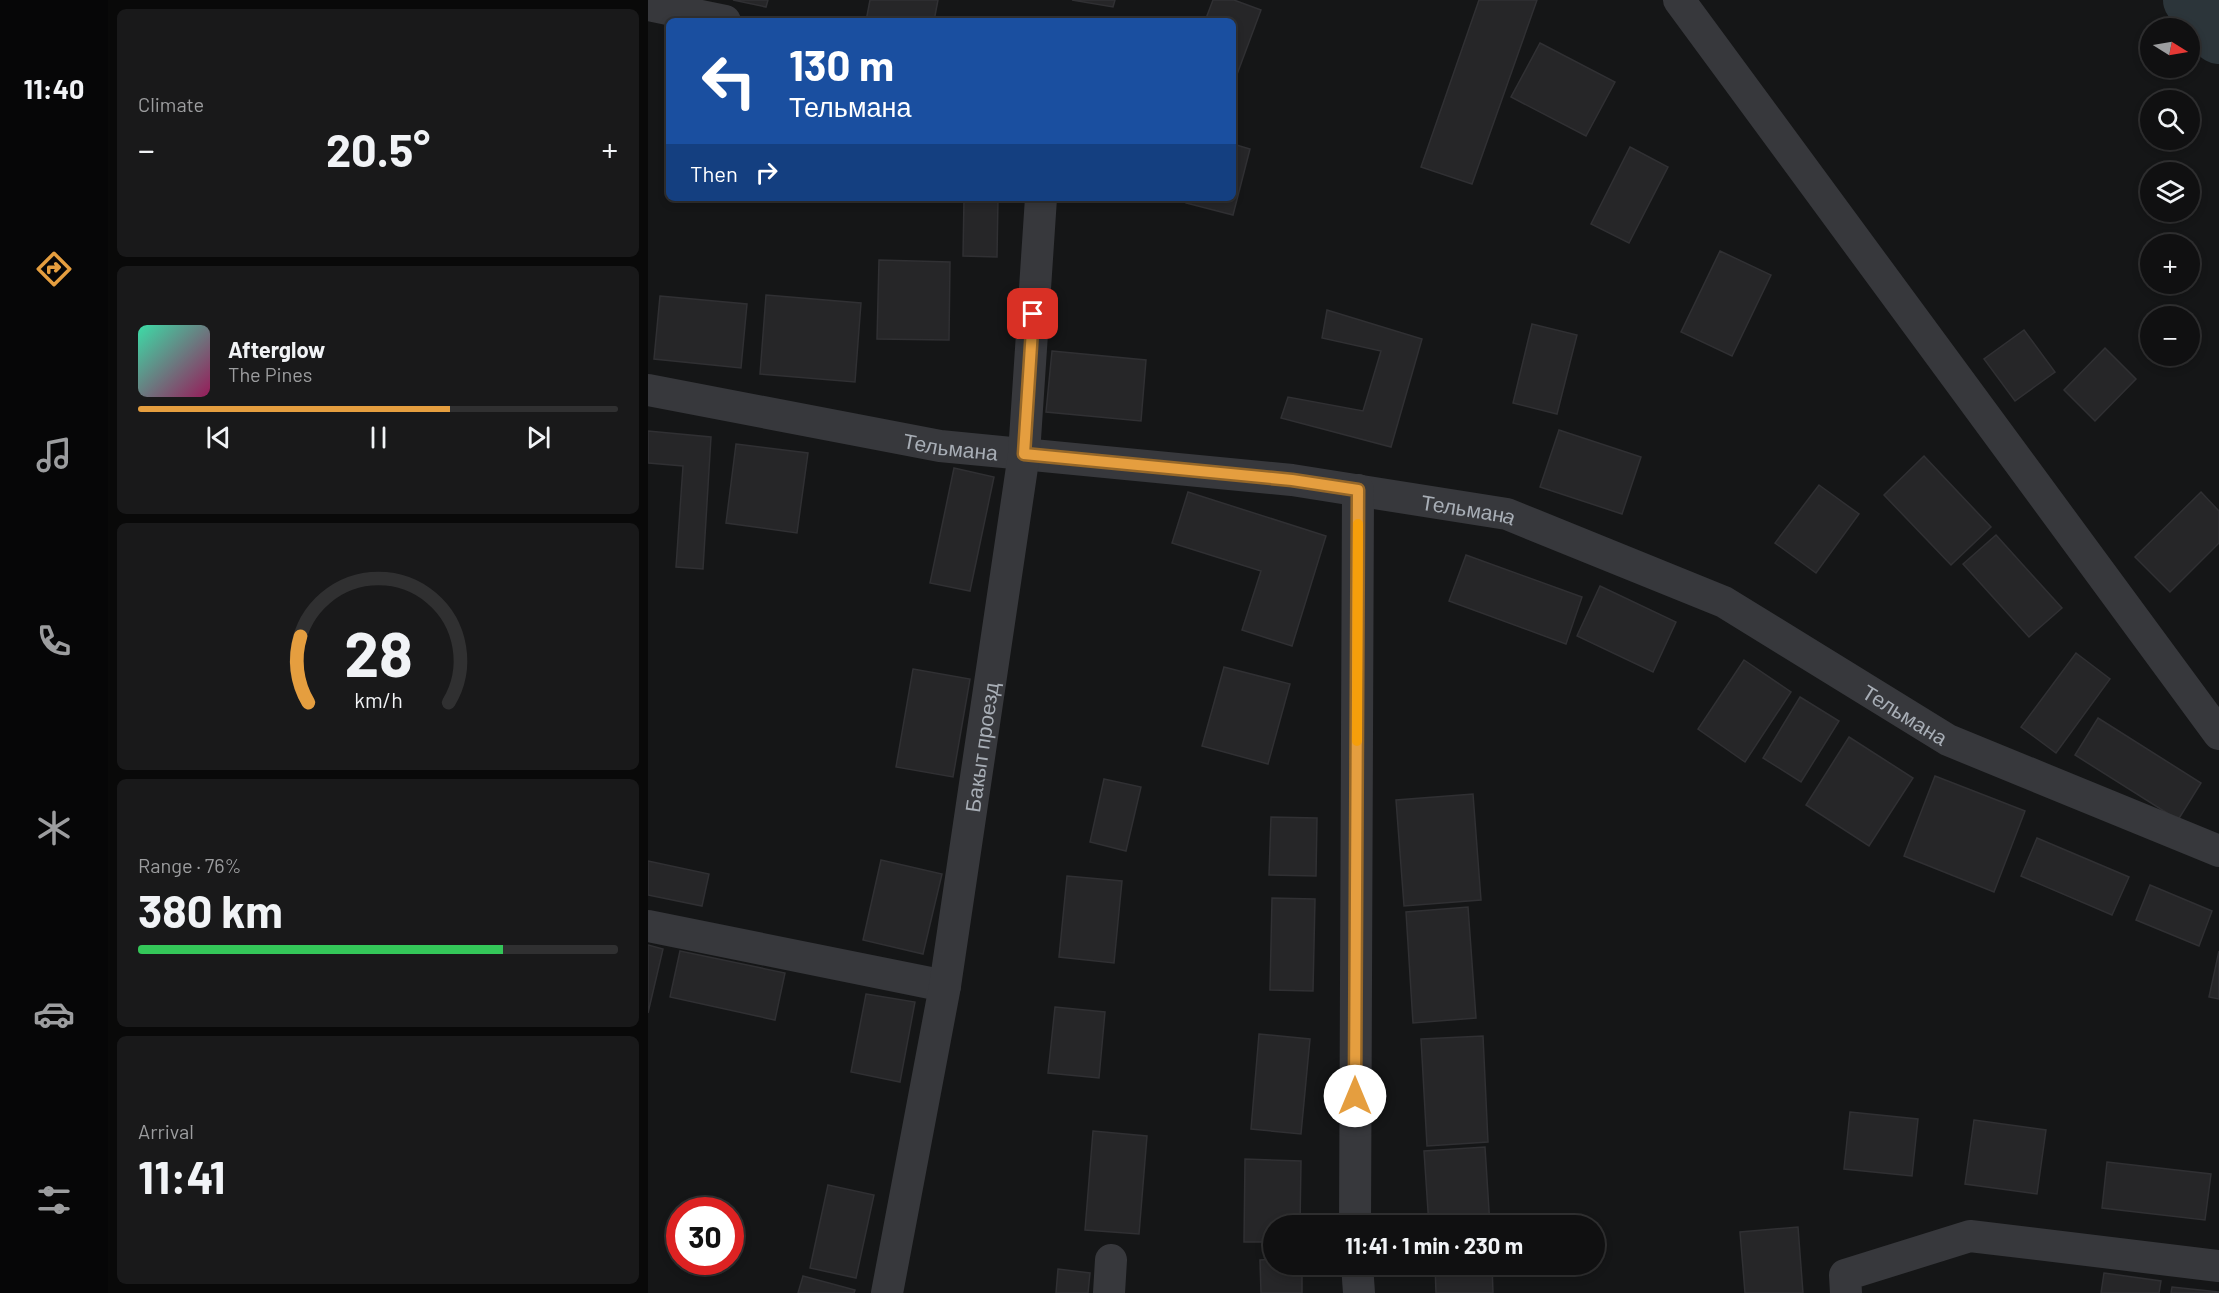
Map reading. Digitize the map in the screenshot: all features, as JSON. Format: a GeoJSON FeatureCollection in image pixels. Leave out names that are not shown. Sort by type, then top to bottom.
{"type":"FeatureCollection","features":[{"type":"Feature","properties":{"kind":"street"},"geometry":{"type":"LineString","coordinates":[[1679,0],[2219,734]]}},
{"type":"Feature","properties":{"kind":"street"},"geometry":{"type":"LineString","coordinates":[[648,5],[711,18]]}},
{"type":"Feature","properties":{"kind":"street","name":"Бакыт проезд"},"geometry":{"type":"LineString","coordinates":[[887,1293],[945,986],[1024,454],[1041,201]]}},
{"type":"Feature","properties":{"kind":"street","name":"Тельмана"},"geometry":{"type":"LineString","coordinates":[[648,390],[940,446],[1292,480],[1507,514],[1724,602],[1948,740],[2219,851]]}},
{"type":"Feature","properties":{"kind":"street"},"geometry":{"type":"LineString","coordinates":[[1355,1215],[1358,490]]}},
{"type":"Feature","properties":{"kind":"street"},"geometry":{"type":"LineString","coordinates":[[648,926],[945,986]]}},
{"type":"Feature","properties":{"kind":"street"},"geometry":{"type":"LineString","coordinates":[[1845,1284],[1970,1236],[2219,1266]]}},
{"type":"Feature","properties":{"kind":"street"},"geometry":{"type":"LineString","coordinates":[[1109,1293],[1111,1260]]}},
{"type":"Feature","properties":{"kind":"street"},"geometry":{"type":"LineString","coordinates":[[1358,1275],[1359,1293]]}},
{"type":"Feature","properties":{"kind":"building"},"geometry":{"type":"Polygon","coordinates":[[[733,0],[768,0],[766,7],[733,0]]]}},
{"type":"Feature","properties":{"kind":"building"},"geometry":{"type":"Polygon","coordinates":[[[870,0],[938,0],[935,18],[867,18],[870,0]]]}},
{"type":"Feature","properties":{"kind":"building"},"geometry":{"type":"Polygon","coordinates":[[[1072,0],[1115,0],[1113,7],[1072,0]]]}},
{"type":"Feature","properties":{"kind":"building"},"geometry":{"type":"Polygon","coordinates":[[[1213,0],[1234,0],[1261,10],[1236,77],[1236,18],[1206,18],[1213,0]]]}},
{"type":"Feature","properties":{"kind":"building"},"geometry":{"type":"Polygon","coordinates":[[[1479,0],[1537,0],[1472,184],[1421,167],[1479,0]]]}},
{"type":"Feature","properties":{"kind":"building"},"geometry":{"type":"Polygon","coordinates":[[[1540,43],[1615,82],[1586,136],[1511,97],[1540,43]]]}},
{"type":"Feature","properties":{"kind":"building"},"geometry":{"type":"Polygon","coordinates":[[[1236,145],[1250,149],[1233,215],[1186,203],[1186,201],[1236,201],[1236,145]]]}},
{"type":"Feature","properties":{"kind":"building"},"geometry":{"type":"Polygon","coordinates":[[[1630,147],[1668,167],[1629,243],[1591,224],[1630,147]]]}},
{"type":"Feature","properties":{"kind":"building"},"geometry":{"type":"Polygon","coordinates":[[[964,201],[998,201],[997,257],[963,256],[964,201]]]}},
{"type":"Feature","properties":{"kind":"building"},"geometry":{"type":"Polygon","coordinates":[[[1720,251],[1771,275],[1732,356],[1681,332],[1720,251]]]}},
{"type":"Feature","properties":{"kind":"building"},"geometry":{"type":"Polygon","coordinates":[[[879,260],[950,262],[949,340],[877,339],[879,260]]]}},
{"type":"Feature","properties":{"kind":"building"},"geometry":{"type":"Polygon","coordinates":[[[766,295],[861,303],[855,382],[760,374],[766,295]]]}},
{"type":"Feature","properties":{"kind":"building"},"geometry":{"type":"Polygon","coordinates":[[[660,296],[747,304],[741,368],[654,359],[660,296]]]}},
{"type":"Feature","properties":{"kind":"building"},"geometry":{"type":"Polygon","coordinates":[[[1327,310],[1422,339],[1391,447],[1281,418],[1288,397],[1363,411],[1381,351],[1322,338],[1327,310]]]}},
{"type":"Feature","properties":{"kind":"building"},"geometry":{"type":"Polygon","coordinates":[[[1532,324],[1577,335],[1557,414],[1513,403],[1532,324]]]}},
{"type":"Feature","properties":{"kind":"building"},"geometry":{"type":"Polygon","coordinates":[[[2024,330],[2055,372],[2015,401],[1984,359],[2024,330]]]}},
{"type":"Feature","properties":{"kind":"building"},"geometry":{"type":"Polygon","coordinates":[[[2105,348],[2136,379],[2095,421],[2064,390],[2105,348]]]}},
{"type":"Feature","properties":{"kind":"building"},"geometry":{"type":"Polygon","coordinates":[[[1052,351],[1146,360],[1141,421],[1046,412],[1052,351]]]}},
{"type":"Feature","properties":{"kind":"building"},"geometry":{"type":"Polygon","coordinates":[[[1559,430],[1641,457],[1622,514],[1540,487],[1559,430]]]}},
{"type":"Feature","properties":{"kind":"building"},"geometry":{"type":"Polygon","coordinates":[[[648,431],[711,437],[703,569],[676,567],[683,466],[648,463],[648,431]]]}},
{"type":"Feature","properties":{"kind":"building"},"geometry":{"type":"Polygon","coordinates":[[[736,444],[808,453],[797,533],[726,523],[736,444]]]}},
{"type":"Feature","properties":{"kind":"building"},"geometry":{"type":"Polygon","coordinates":[[[1924,456],[1991,527],[1951,565],[1884,495],[1924,456]]]}},
{"type":"Feature","properties":{"kind":"building"},"geometry":{"type":"Polygon","coordinates":[[[954,468],[994,477],[970,591],[930,583],[954,468]]]}},
{"type":"Feature","properties":{"kind":"building"},"geometry":{"type":"Polygon","coordinates":[[[1819,485],[1859,514],[1816,573],[1775,543],[1819,485]]]}},
{"type":"Feature","properties":{"kind":"building"},"geometry":{"type":"Polygon","coordinates":[[[1188,492],[1326,536],[1292,646],[1242,630],[1261,571],[1172,543],[1188,492]]]}},
{"type":"Feature","properties":{"kind":"building"},"geometry":{"type":"Polygon","coordinates":[[[2201,492],[2219,511],[2219,543],[2170,592],[2135,557],[2201,492]]]}},
{"type":"Feature","properties":{"kind":"building"},"geometry":{"type":"Polygon","coordinates":[[[1996,535],[2062,608],[2029,637],[1963,564],[1996,535]]]}},
{"type":"Feature","properties":{"kind":"building"},"geometry":{"type":"Polygon","coordinates":[[[1466,555],[1582,597],[1566,644],[1449,601],[1466,555]]]}},
{"type":"Feature","properties":{"kind":"building"},"geometry":{"type":"Polygon","coordinates":[[[1600,586],[1676,622],[1653,672],[1577,636],[1600,586]]]}},
{"type":"Feature","properties":{"kind":"building"},"geometry":{"type":"Polygon","coordinates":[[[2076,653],[2110,679],[2056,753],[2021,727],[2076,653]]]}},
{"type":"Feature","properties":{"kind":"building"},"geometry":{"type":"Polygon","coordinates":[[[1744,660],[1791,692],[1745,762],[1698,729],[1744,660]]]}},
{"type":"Feature","properties":{"kind":"building"},"geometry":{"type":"Polygon","coordinates":[[[1224,667],[1290,684],[1268,764],[1202,746],[1224,667]]]}},
{"type":"Feature","properties":{"kind":"building"},"geometry":{"type":"Polygon","coordinates":[[[913,669],[970,679],[953,777],[896,767],[913,669]]]}},
{"type":"Feature","properties":{"kind":"building"},"geometry":{"type":"Polygon","coordinates":[[[1800,697],[1839,721],[1801,782],[1763,758],[1800,697]]]}},
{"type":"Feature","properties":{"kind":"building"},"geometry":{"type":"Polygon","coordinates":[[[2098,718],[2201,783],[2178,820],[2075,755],[2098,718]]]}},
{"type":"Feature","properties":{"kind":"building"},"geometry":{"type":"Polygon","coordinates":[[[1849,737],[1913,778],[1869,846],[1806,805],[1849,737]]]}},
{"type":"Feature","properties":{"kind":"building"},"geometry":{"type":"Polygon","coordinates":[[[1935,776],[2025,811],[1994,892],[1904,856],[1935,776]]]}},
{"type":"Feature","properties":{"kind":"building"},"geometry":{"type":"Polygon","coordinates":[[[1104,779],[1141,787],[1126,851],[1090,842],[1104,779]]]}},
{"type":"Feature","properties":{"kind":"building"},"geometry":{"type":"Polygon","coordinates":[[[1473,794],[1481,900],[1404,906],[1396,800],[1473,794]]]}},
{"type":"Feature","properties":{"kind":"building"},"geometry":{"type":"Polygon","coordinates":[[[1271,817],[1317,818],[1316,876],[1269,875],[1271,817]]]}},
{"type":"Feature","properties":{"kind":"building"},"geometry":{"type":"Polygon","coordinates":[[[2037,838],[2129,877],[2112,915],[2021,876],[2037,838]]]}},
{"type":"Feature","properties":{"kind":"building"},"geometry":{"type":"Polygon","coordinates":[[[881,860],[942,874],[923,954],[863,940],[881,860]]]}},
{"type":"Feature","properties":{"kind":"building"},"geometry":{"type":"Polygon","coordinates":[[[648,861],[709,874],[702,906],[648,895],[648,861]]]}},
{"type":"Feature","properties":{"kind":"building"},"geometry":{"type":"Polygon","coordinates":[[[1067,876],[1122,881],[1114,963],[1059,957],[1067,876]]]}},
{"type":"Feature","properties":{"kind":"building"},"geometry":{"type":"Polygon","coordinates":[[[2150,885],[2212,911],[2199,946],[2136,920],[2150,885]]]}},
{"type":"Feature","properties":{"kind":"building"},"geometry":{"type":"Polygon","coordinates":[[[1272,898],[1315,899],[1313,991],[1270,990],[1272,898]]]}},
{"type":"Feature","properties":{"kind":"building"},"geometry":{"type":"Polygon","coordinates":[[[1468,907],[1476,1018],[1413,1023],[1406,912],[1468,907]]]}},
{"type":"Feature","properties":{"kind":"building"},"geometry":{"type":"Polygon","coordinates":[[[648,945],[663,949],[648,1013],[648,945]]]}},
{"type":"Feature","properties":{"kind":"building"},"geometry":{"type":"Polygon","coordinates":[[[680,951],[785,973],[775,1020],[670,997],[680,951]]]}},
{"type":"Feature","properties":{"kind":"building"},"geometry":{"type":"Polygon","coordinates":[[[2219,951],[2219,999],[2209,997],[2219,951]]]}},
{"type":"Feature","properties":{"kind":"building"},"geometry":{"type":"Polygon","coordinates":[[[866,994],[915,1002],[900,1082],[851,1072],[866,994]]]}},
{"type":"Feature","properties":{"kind":"building"},"geometry":{"type":"Polygon","coordinates":[[[1055,1007],[1105,1012],[1099,1078],[1048,1073],[1055,1007]]]}},
{"type":"Feature","properties":{"kind":"building"},"geometry":{"type":"Polygon","coordinates":[[[1259,1034],[1310,1039],[1301,1134],[1251,1129],[1259,1034]]]}},
{"type":"Feature","properties":{"kind":"building"},"geometry":{"type":"Polygon","coordinates":[[[1483,1036],[1488,1142],[1427,1146],[1421,1039],[1483,1036]]]}},
{"type":"Feature","properties":{"kind":"building"},"geometry":{"type":"Polygon","coordinates":[[[1850,1112],[1918,1119],[1912,1176],[1844,1169],[1850,1112]]]}},
{"type":"Feature","properties":{"kind":"building"},"geometry":{"type":"Polygon","coordinates":[[[1974,1120],[2046,1130],[2037,1194],[1965,1184],[1974,1120]]]}},
{"type":"Feature","properties":{"kind":"building"},"geometry":{"type":"Polygon","coordinates":[[[1093,1131],[1147,1136],[1139,1234],[1085,1230],[1093,1131]]]}},
{"type":"Feature","properties":{"kind":"building"},"geometry":{"type":"Polygon","coordinates":[[[1485,1147],[1489,1215],[1428,1215],[1424,1151],[1485,1147]]]}},
{"type":"Feature","properties":{"kind":"building"},"geometry":{"type":"Polygon","coordinates":[[[1245,1159],[1301,1161],[1300,1215],[1263,1215],[1263,1242],[1244,1242],[1245,1159]]]}},
{"type":"Feature","properties":{"kind":"building"},"geometry":{"type":"Polygon","coordinates":[[[2107,1162],[2211,1174],[2205,1220],[2102,1208],[2107,1162]]]}},
{"type":"Feature","properties":{"kind":"building"},"geometry":{"type":"Polygon","coordinates":[[[828,1185],[874,1195],[856,1278],[810,1268],[828,1185]]]}},
{"type":"Feature","properties":{"kind":"building"},"geometry":{"type":"Polygon","coordinates":[[[1798,1227],[1803,1293],[1745,1293],[1740,1232],[1798,1227]]]}},
{"type":"Feature","properties":{"kind":"building"},"geometry":{"type":"Polygon","coordinates":[[[1260,1260],[1263,1260],[1263,1275],[1302,1275],[1302,1293],[1261,1293],[1260,1260]]]}},
{"type":"Feature","properties":{"kind":"building"},"geometry":{"type":"Polygon","coordinates":[[[1058,1269],[1090,1273],[1088,1293],[1056,1293],[1058,1269]]]}},
{"type":"Feature","properties":{"kind":"building"},"geometry":{"type":"Polygon","coordinates":[[[2104,1273],[2161,1281],[2159,1293],[2101,1293],[2104,1273]]]}},
{"type":"Feature","properties":{"kind":"building"},"geometry":{"type":"Polygon","coordinates":[[[1435,1275],[1492,1275],[1493,1293],[1436,1293],[1435,1275]]]}},
{"type":"Feature","properties":{"kind":"building"},"geometry":{"type":"Polygon","coordinates":[[[803,1276],[855,1290],[854,1293],[798,1293],[803,1276]]]}},
{"type":"Feature","properties":{"kind":"building"},"geometry":{"type":"Polygon","coordinates":[[[2172,1287],[2219,1292],[2219,1293],[2171,1293],[2172,1287]]]}},
{"type":"Feature","properties":{"kind":"waterway"},"geometry":{"type":"LineString","coordinates":[[2190,0],[2219,37]]}},
{"type":"Feature","properties":{"kind":"slow traffic"},"geometry":{"type":"LineString","coordinates":[[1357,741],[1358,524]]}},
{"type":"Feature","properties":{"kind":"route"},"geometry":{"type":"LineString","coordinates":[[1033,314],[1024,454],[1292,480],[1358,490],[1355,1096]]}}]}
